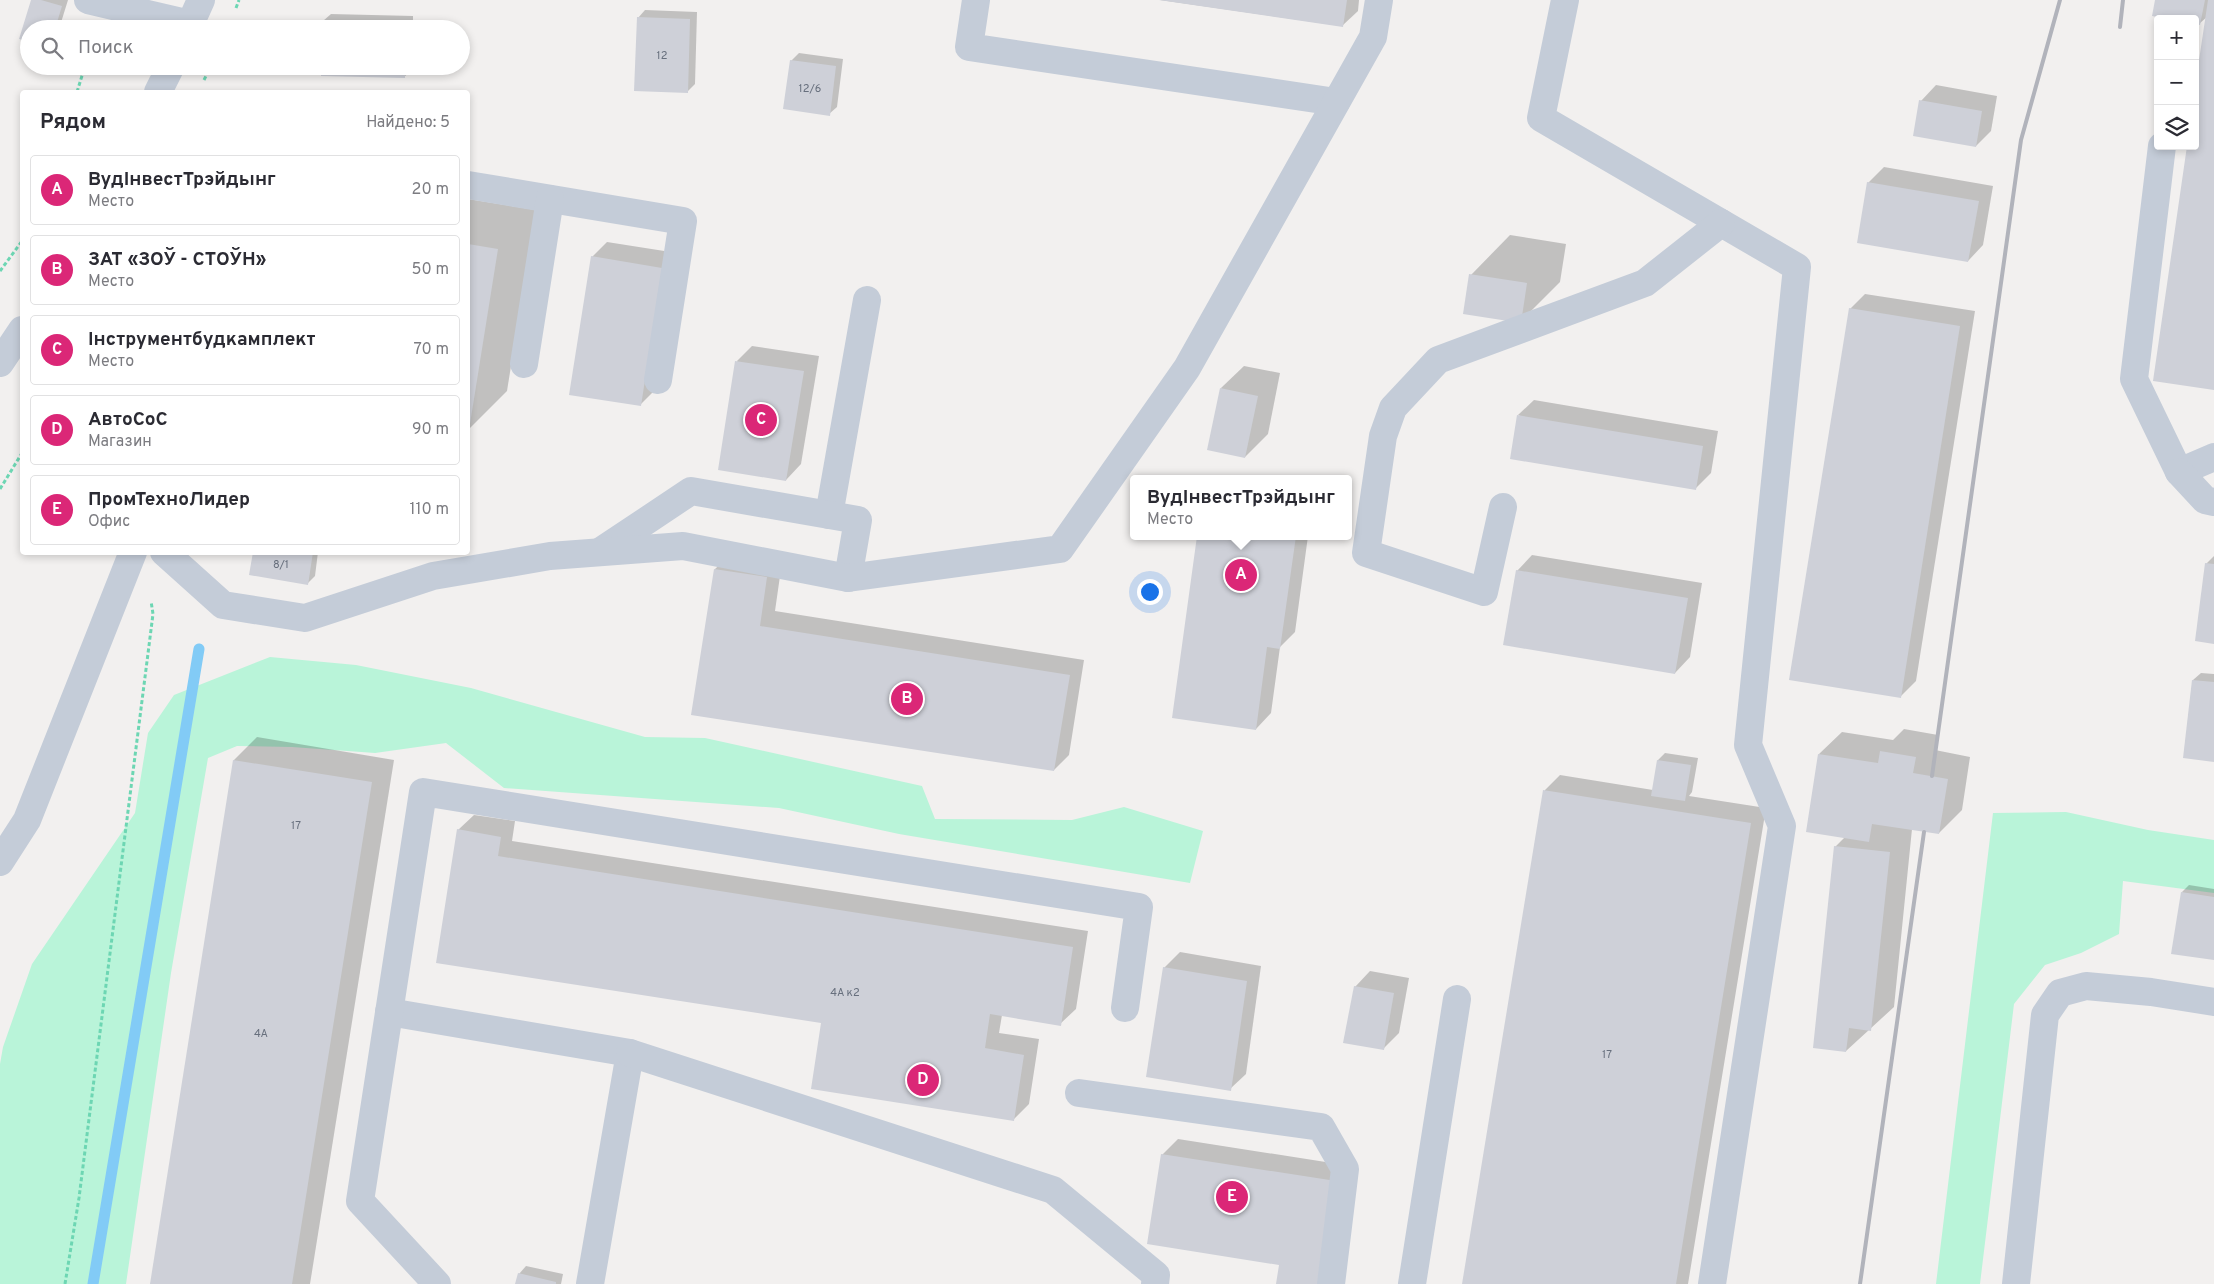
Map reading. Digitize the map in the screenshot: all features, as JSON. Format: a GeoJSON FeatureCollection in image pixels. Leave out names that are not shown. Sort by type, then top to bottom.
{"type":"FeatureCollection","features":[{"type":"Feature","properties":{"kind":"street"},"geometry":{"type":"LineString","coordinates":[[88,0],[193,18]]}},
{"type":"Feature","properties":{"kind":"street"},"geometry":{"type":"LineString","coordinates":[[976,0],[969,47],[1336,102]]}},
{"type":"Feature","properties":{"kind":"street"},"geometry":{"type":"LineString","coordinates":[[167,555],[223,604],[305,618],[433,576],[550,556],[683,546],[848,578],[1060,549],[1187,368],[1373,37],[1379,0]]}},
{"type":"Feature","properties":{"kind":"street"},"geometry":{"type":"LineString","coordinates":[[1565,0],[1542,118],[1796,267],[1748,745],[1782,826],[1712,1284]]}},
{"type":"Feature","properties":{"kind":"street"},"geometry":{"type":"LineString","coordinates":[[159,90],[166,75]]}},
{"type":"Feature","properties":{"kind":"street"},"geometry":{"type":"LineString","coordinates":[[2162,150],[2134,379],[2179,472],[2204,500],[2214,502]]}},
{"type":"Feature","properties":{"kind":"street"},"geometry":{"type":"LineString","coordinates":[[470,185],[684,221],[658,380]]}},
{"type":"Feature","properties":{"kind":"street"},"geometry":{"type":"LineString","coordinates":[[524,364],[550,199]]}},
{"type":"Feature","properties":{"kind":"street"},"geometry":{"type":"LineString","coordinates":[[1503,507],[1484,592],[1366,553],[1383,436],[1393,408],[1438,360],[1645,283],[1721,223]]}},
{"type":"Feature","properties":{"kind":"street"},"geometry":{"type":"LineString","coordinates":[[829,515],[867,300]]}},
{"type":"Feature","properties":{"kind":"street"},"geometry":{"type":"LineString","coordinates":[[2179,472],[2214,457]]}},
{"type":"Feature","properties":{"kind":"street"},"geometry":{"type":"LineString","coordinates":[[600,552],[692,491],[858,520],[848,578]]}},
{"type":"Feature","properties":{"kind":"street"},"geometry":{"type":"LineString","coordinates":[[0,862],[26,820],[132,555]]}},
{"type":"Feature","properties":{"kind":"street"},"geometry":{"type":"LineString","coordinates":[[437,1284],[360,1201],[423,792],[1139,907],[1125,1008]]}},
{"type":"Feature","properties":{"kind":"street"},"geometry":{"type":"LineString","coordinates":[[2016,1284],[2045,1015],[2060,993],[2086,986],[2151,992],[2214,1002]]}},
{"type":"Feature","properties":{"kind":"street"},"geometry":{"type":"LineString","coordinates":[[1412,1284],[1457,1000]]}},
{"type":"Feature","properties":{"kind":"street"},"geometry":{"type":"LineString","coordinates":[[389,1012],[630,1053],[1053,1190],[1156,1275],[1155,1284]]}},
{"type":"Feature","properties":{"kind":"street"},"geometry":{"type":"LineString","coordinates":[[590,1284],[630,1053]]}},
{"type":"Feature","properties":{"kind":"street"},"geometry":{"type":"LineString","coordinates":[[1079,1093],[1321,1127],[1345,1170],[1331,1284]]}},
{"type":"Feature","properties":{"kind":"path"},"geometry":{"type":"LineString","coordinates":[[78,90],[82,75]]}},
{"type":"Feature","properties":{"kind":"path"},"geometry":{"type":"LineString","coordinates":[[0,271],[20,244]]}},
{"type":"Feature","properties":{"kind":"path"},"geometry":{"type":"LineString","coordinates":[[0,489],[20,455]]}},
{"type":"Feature","properties":{"kind":"path"},"geometry":{"type":"LineString","coordinates":[[65,1284],[78,1198],[153,614],[151,596]]}},
{"type":"Feature","properties":{"kind":"green space"},"geometry":{"type":"Polygon","coordinates":[[[270,657],[356,665],[471,688],[645,737],[705,738],[922,786],[935,819],[1072,820],[1124,807],[1203,831],[1190,883],[899,834],[779,808],[504,788],[446,743],[375,753],[292,747],[237,746],[208,758],[171,973],[126,1284],[0,1284],[0,1064],[3,1047],[32,964],[135,813],[148,733],[174,695],[270,657]]]}},
{"type":"Feature","properties":{"kind":"green space"},"geometry":{"type":"Polygon","coordinates":[[[2066,812],[2148,830],[2214,840],[2214,893],[2123,881],[2119,934],[2081,953],[2045,965],[2014,1004],[1980,1284],[1936,1284],[1993,813],[2066,812]]]}},
{"type":"Feature","properties":{"kind":"building"},"geometry":{"type":"Polygon","coordinates":[[[31,0],[41,0],[62,6],[58,20],[25,20],[31,0]]]}},
{"type":"Feature","properties":{"kind":"building"},"geometry":{"type":"Polygon","coordinates":[[[1159,0],[1347,0],[1343,27],[1159,0]]]}},
{"type":"Feature","properties":{"kind":"building"},"geometry":{"type":"Polygon","coordinates":[[[2155,0],[2205,0],[2200,25],[2199,15],[2152,16],[2155,0]]]}},
{"type":"Feature","properties":{"kind":"building"},"geometry":{"type":"Polygon","coordinates":[[[2208,0],[2214,0],[2214,390],[2153,381],[2186,150],[2199,150],[2199,60],[2208,0]]]}},
{"type":"Feature","properties":{"kind":"building"},"geometry":{"type":"Polygon","coordinates":[[[637,17],[690,19],[688,93],[634,91],[637,17]]]}},
{"type":"Feature","properties":{"kind":"building"},"geometry":{"type":"Polygon","coordinates":[[[790,60],[836,66],[830,116],[783,109],[790,60]]]}},
{"type":"Feature","properties":{"kind":"building"},"geometry":{"type":"Polygon","coordinates":[[[405,75],[405,78],[321,76],[405,75]]]}},
{"type":"Feature","properties":{"kind":"building"},"geometry":{"type":"Polygon","coordinates":[[[1919,100],[1982,111],[1976,147],[1913,136],[1919,100]]]}},
{"type":"Feature","properties":{"kind":"building"},"geometry":{"type":"Polygon","coordinates":[[[1867,182],[1979,201],[1968,262],[1857,243],[1867,182]]]}},
{"type":"Feature","properties":{"kind":"building"},"geometry":{"type":"Polygon","coordinates":[[[470,244],[498,249],[470,424],[470,244]]]}},
{"type":"Feature","properties":{"kind":"building"},"geometry":{"type":"Polygon","coordinates":[[[591,256],[662,268],[641,406],[569,395],[591,256]]]}},
{"type":"Feature","properties":{"kind":"building"},"geometry":{"type":"Polygon","coordinates":[[[1469,274],[1527,283],[1521,323],[1463,314],[1469,274]]]}},
{"type":"Feature","properties":{"kind":"building"},"geometry":{"type":"Polygon","coordinates":[[[1849,308],[1960,326],[1901,698],[1789,680],[1849,308]]]}},
{"type":"Feature","properties":{"kind":"building"},"geometry":{"type":"Polygon","coordinates":[[[735,361],[804,371],[786,481],[718,470],[735,361]]]}},
{"type":"Feature","properties":{"kind":"building"},"geometry":{"type":"Polygon","coordinates":[[[1220,388],[1258,396],[1245,458],[1207,450],[1220,388]]]}},
{"type":"Feature","properties":{"kind":"building"},"geometry":{"type":"Polygon","coordinates":[[[1517,415],[1703,446],[1696,490],[1510,459],[1517,415]]]}},
{"type":"Feature","properties":{"kind":"building"},"geometry":{"type":"Polygon","coordinates":[[[1196,540],[1295,540],[1280,649],[1267,647],[1256,730],[1172,718],[1196,540]]]}},
{"type":"Feature","properties":{"kind":"building"},"geometry":{"type":"Polygon","coordinates":[[[252,555],[313,555],[308,585],[249,575],[252,555]]]}},
{"type":"Feature","properties":{"kind":"building"},"geometry":{"type":"Polygon","coordinates":[[[2205,563],[2214,564],[2214,644],[2195,641],[2205,563]]]}},
{"type":"Feature","properties":{"kind":"building"},"geometry":{"type":"Polygon","coordinates":[[[714,569],[767,577],[760,626],[1070,675],[1054,771],[691,715],[714,569]]]}},
{"type":"Feature","properties":{"kind":"building"},"geometry":{"type":"Polygon","coordinates":[[[1516,570],[1688,598],[1675,674],[1503,645],[1516,570]]]}},
{"type":"Feature","properties":{"kind":"building"},"geometry":{"type":"Polygon","coordinates":[[[2192,680],[2214,682],[2214,762],[2183,758],[2192,680]]]}},
{"type":"Feature","properties":{"kind":"building"},"geometry":{"type":"Polygon","coordinates":[[[1880,751],[1916,757],[1913,773],[1948,779],[1939,834],[1872,824],[1869,842],[1806,832],[1818,754],[1878,763],[1880,751]]]}},
{"type":"Feature","properties":{"kind":"building"},"geometry":{"type":"Polygon","coordinates":[[[233,760],[372,782],[292,1284],[150,1284],[233,760]]]}},
{"type":"Feature","properties":{"kind":"building"},"geometry":{"type":"Polygon","coordinates":[[[1657,760],[1691,765],[1685,801],[1651,796],[1657,760]]]}},
{"type":"Feature","properties":{"kind":"building"},"geometry":{"type":"Polygon","coordinates":[[[1543,790],[1751,823],[1676,1284],[1462,1284],[1543,790]]]}},
{"type":"Feature","properties":{"kind":"building"},"geometry":{"type":"Polygon","coordinates":[[[457,829],[501,837],[498,856],[1073,947],[1061,1026],[990,1014],[985,1048],[1024,1055],[1014,1121],[811,1089],[821,1023],[436,963],[457,829]]]}},
{"type":"Feature","properties":{"kind":"building"},"geometry":{"type":"Polygon","coordinates":[[[1834,846],[1890,852],[1871,1031],[1849,1028],[1846,1052],[1813,1048],[1834,846]]]}},
{"type":"Feature","properties":{"kind":"building"},"geometry":{"type":"Polygon","coordinates":[[[2181,892],[2214,897],[2214,960],[2171,954],[2181,892]]]}},
{"type":"Feature","properties":{"kind":"building"},"geometry":{"type":"Polygon","coordinates":[[[1163,967],[1247,981],[1231,1091],[1146,1077],[1163,967]]]}},
{"type":"Feature","properties":{"kind":"building"},"geometry":{"type":"Polygon","coordinates":[[[1354,986],[1394,993],[1384,1050],[1343,1043],[1354,986]]]}},
{"type":"Feature","properties":{"kind":"building"},"geometry":{"type":"Polygon","coordinates":[[[1161,1154],[1336,1181],[1320,1284],[1276,1284],[1279,1265],[1147,1244],[1161,1154]]]}},
{"type":"Feature","properties":{"kind":"building"},"geometry":{"type":"Polygon","coordinates":[[[518,1273],[556,1282],[556,1284],[515,1284],[518,1273]]]}},
{"type":"Feature","properties":{"kind":"waterway"},"geometry":{"type":"LineString","coordinates":[[93,1284],[199,649]]}},
{"type":"Feature","properties":{"kind":"railway"},"geometry":{"type":"LineString","coordinates":[[1932,776],[2021,140],[2060,0]]}},
{"type":"Feature","properties":{"kind":"railway"},"geometry":{"type":"LineString","coordinates":[[2120,27],[2123,0]]}},
{"type":"Feature","properties":{"kind":"railway"},"geometry":{"type":"LineString","coordinates":[[1860,1284],[1924,832]]}},
{"type":"Feature","properties":{"kind":"place","name":"Інструментбудкамплект"},"geometry":{"type":"Point","coordinates":[761,420]}},
{"type":"Feature","properties":{"kind":"place","name":"ВудІнвестТрэйдынг"},"geometry":{"type":"Point","coordinates":[1241,575]}},
{"type":"Feature","properties":{"kind":"place","name":"ЗАТ «ЗОЎ - СТОЎН»"},"geometry":{"type":"Point","coordinates":[907,699]}},
{"type":"Feature","properties":{"kind":"place","name":"АвтоСоС"},"geometry":{"type":"Point","coordinates":[923,1080]}},
{"type":"Feature","properties":{"kind":"place","name":"ПромТехноЛидер"},"geometry":{"type":"Point","coordinates":[1232,1197]}}]}
